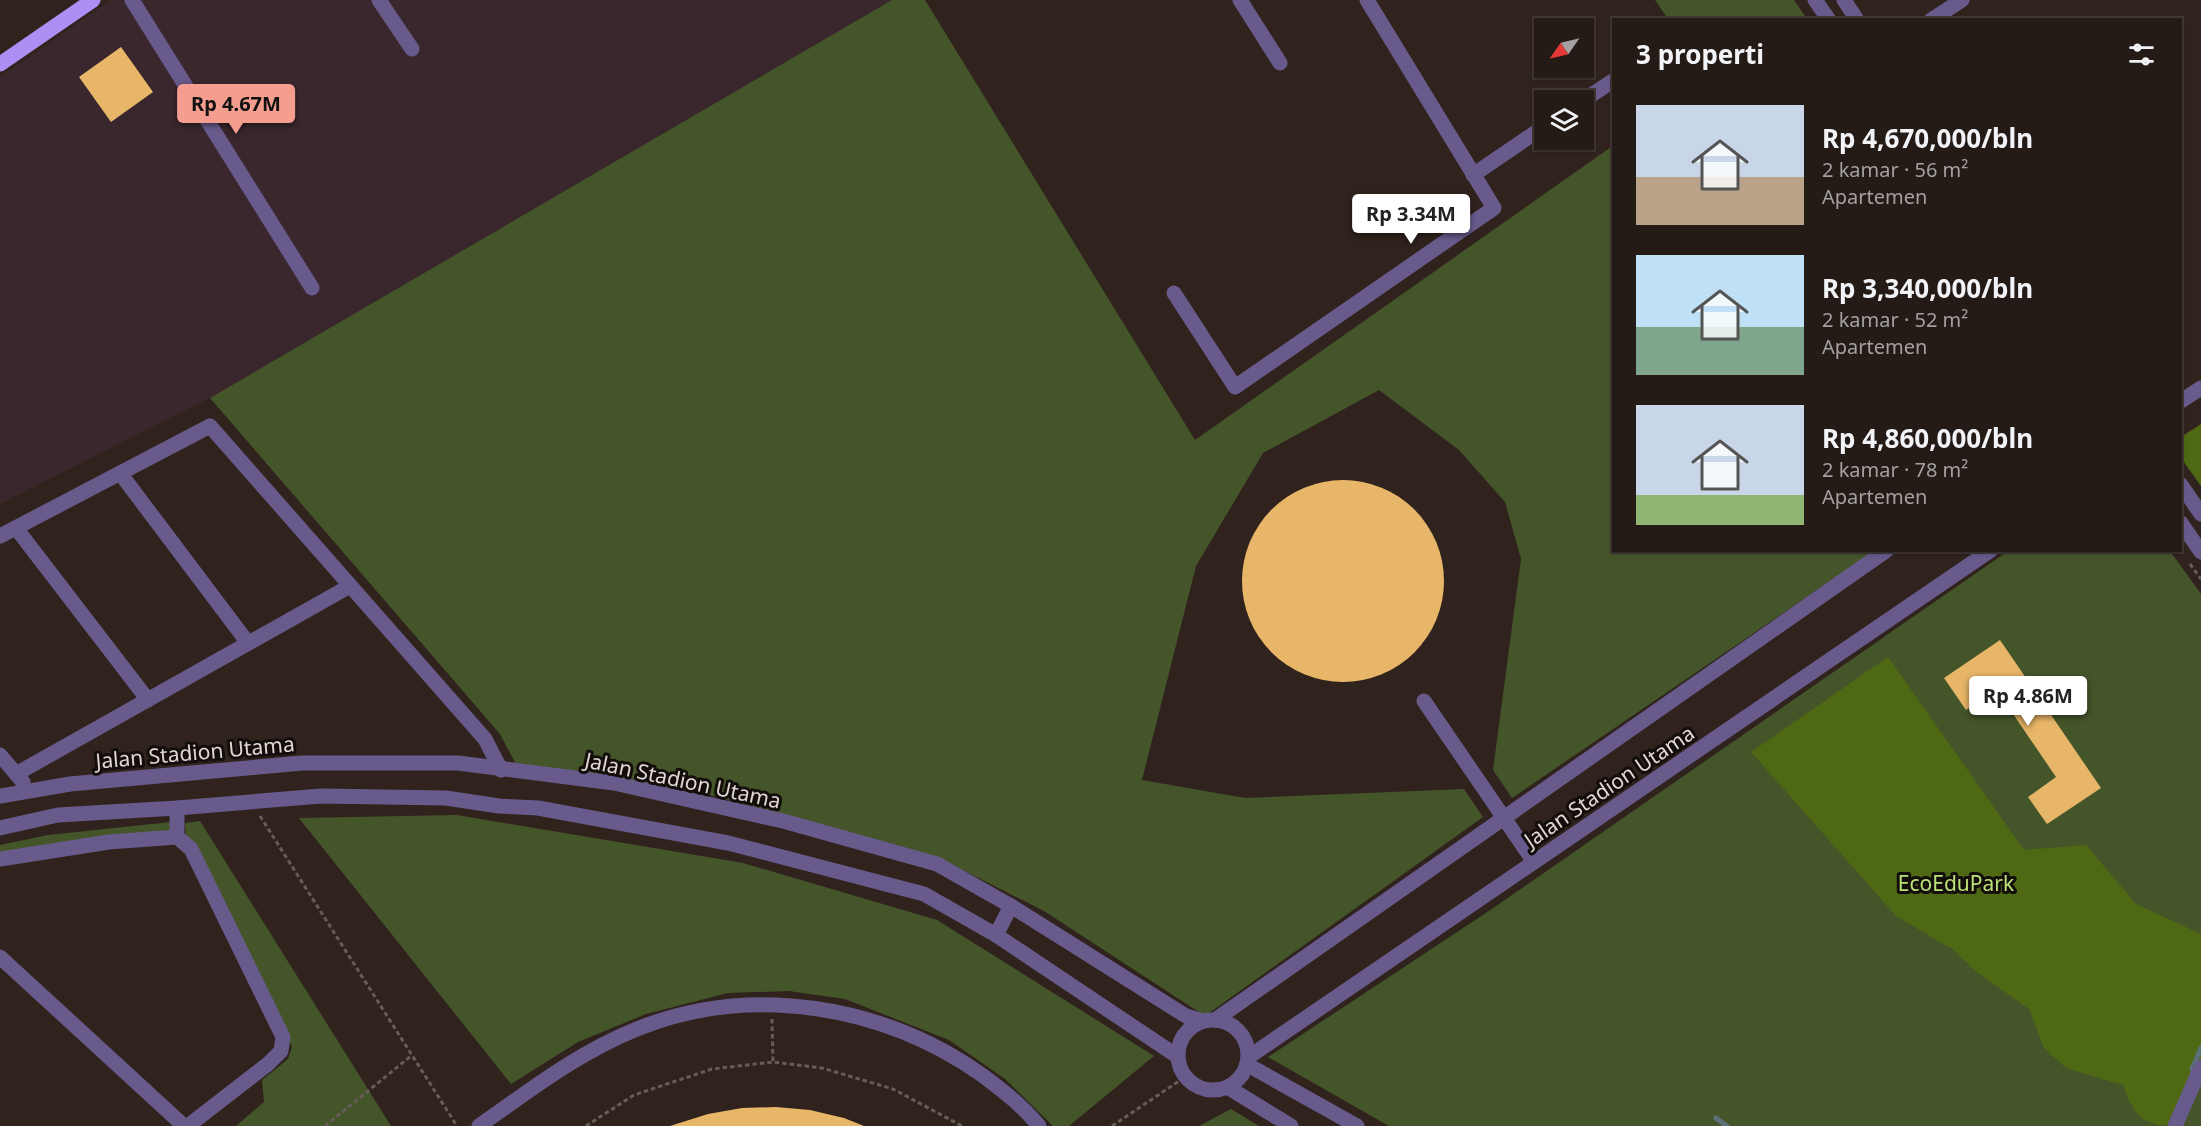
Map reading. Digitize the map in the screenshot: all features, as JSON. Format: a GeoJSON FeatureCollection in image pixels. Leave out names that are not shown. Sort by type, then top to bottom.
{"type":"FeatureCollection","features":[{"type":"Feature","properties":{"kind":"main road"},"geometry":{"type":"LineString","coordinates":[[0,64],[93,0]]}},
{"type":"Feature","properties":{"kind":"street"},"geometry":{"type":"LineString","coordinates":[[132,0],[312,288]]}},
{"type":"Feature","properties":{"kind":"street"},"geometry":{"type":"LineString","coordinates":[[380,0],[412,49]]}},
{"type":"Feature","properties":{"kind":"street"},"geometry":{"type":"LineString","coordinates":[[1240,0],[1280,63]]}},
{"type":"Feature","properties":{"kind":"street"},"geometry":{"type":"LineString","coordinates":[[1174,293],[1235,387],[1494,208],[1366,0]]}},
{"type":"Feature","properties":{"kind":"street"},"geometry":{"type":"LineString","coordinates":[[1815,0],[1828,18]]}},
{"type":"Feature","properties":{"kind":"street"},"geometry":{"type":"LineString","coordinates":[[1844,0],[1856,18]]}},
{"type":"Feature","properties":{"kind":"street"},"geometry":{"type":"LineString","coordinates":[[1934,18],[1962,0]]}},
{"type":"Feature","properties":{"kind":"street"},"geometry":{"type":"LineString","coordinates":[[1594,93],[1612,81]]}},
{"type":"Feature","properties":{"kind":"street"},"geometry":{"type":"LineString","coordinates":[[1473,175],[1534,133]]}},
{"type":"Feature","properties":{"kind":"street"},"geometry":{"type":"LineString","coordinates":[[2182,400],[2201,388]]}},
{"type":"Feature","properties":{"kind":"street"},"geometry":{"type":"LineString","coordinates":[[0,536],[210,426],[485,739],[501,770]]}},
{"type":"Feature","properties":{"kind":"street"},"geometry":{"type":"LineString","coordinates":[[120,473],[248,643]]}},
{"type":"Feature","properties":{"kind":"street"},"geometry":{"type":"LineString","coordinates":[[2182,486],[2201,514]]}},
{"type":"Feature","properties":{"kind":"street"},"geometry":{"type":"LineString","coordinates":[[2182,525],[2201,552]]}},
{"type":"Feature","properties":{"kind":"street"},"geometry":{"type":"LineString","coordinates":[[16,528],[148,700]]}},
{"type":"Feature","properties":{"kind":"street","name":"Jalan Stadion Utama"},"geometry":{"type":"LineString","coordinates":[[0,796],[70,784],[302,763],[458,763],[614,783],[783,822],[937,864],[1011,906],[1186,1016],[1209,1020],[1505,818],[1884,552]]}},
{"type":"Feature","properties":{"kind":"street","name":"Jalan Stadion Utama"},"geometry":{"type":"LineString","coordinates":[[1249,1061],[1534,862],[1988,552]]}},
{"type":"Feature","properties":{"kind":"street"},"geometry":{"type":"LineString","coordinates":[[16,774],[350,586]]}},
{"type":"Feature","properties":{"kind":"street"},"geometry":{"type":"LineString","coordinates":[[1424,701],[1534,862]]}},
{"type":"Feature","properties":{"kind":"street"},"geometry":{"type":"LineString","coordinates":[[0,755],[30,791]]}},
{"type":"Feature","properties":{"kind":"street"},"geometry":{"type":"LineString","coordinates":[[0,828],[58,814],[177,808],[321,796],[446,798],[549,810],[728,843],[924,894],[996,935],[1178,1056]]}},
{"type":"Feature","properties":{"kind":"street"},"geometry":{"type":"LineString","coordinates":[[177,808],[177,837]]}},
{"type":"Feature","properties":{"kind":"street"},"geometry":{"type":"LineString","coordinates":[[0,859],[108,842],[177,837],[191,849],[283,1037],[280,1051],[268,1064],[186,1126],[0,957]]}},
{"type":"Feature","properties":{"kind":"street"},"geometry":{"type":"LineString","coordinates":[[996,935],[1011,906]]}},
{"type":"Feature","properties":{"kind":"street"},"geometry":{"type":"LineString","coordinates":[[478,1126],[595,1048],[638,1028],[684,1014],[731,1006],[772,1005],[826,1010],[873,1020],[918,1037],[960,1060],[999,1088],[1039,1126]]}},
{"type":"Feature","properties":{"kind":"street"},"geometry":{"type":"LineString","coordinates":[[1209,1020],[1227,1022],[1237,1029],[1244,1038],[1249,1061],[1237,1082],[1229,1088],[1216,1091],[1204,1090],[1185,1077],[1178,1056],[1179,1044],[1185,1034],[1193,1026],[1209,1020]]}},
{"type":"Feature","properties":{"kind":"street"},"geometry":{"type":"LineString","coordinates":[[1249,1061],[1356,1126]]}},
{"type":"Feature","properties":{"kind":"street"},"geometry":{"type":"LineString","coordinates":[[2175,1126],[2201,1067]]}},
{"type":"Feature","properties":{"kind":"street"},"geometry":{"type":"LineString","coordinates":[[1229,1088],[1291,1126]]}},
{"type":"Feature","properties":{"kind":"path"},"geometry":{"type":"LineString","coordinates":[[250,802],[457,1126]]}},
{"type":"Feature","properties":{"kind":"path"},"geometry":{"type":"LineString","coordinates":[[772,1005],[773,1062]]}},
{"type":"Feature","properties":{"kind":"path"},"geometry":{"type":"LineString","coordinates":[[325,1126],[411,1056]]}},
{"type":"Feature","properties":{"kind":"path"},"geometry":{"type":"LineString","coordinates":[[586,1126],[634,1095],[701,1072],[773,1062],[822,1068],[893,1089],[962,1126]]}},
{"type":"Feature","properties":{"kind":"path"},"geometry":{"type":"LineString","coordinates":[[1112,1126],[1185,1077]]}},
{"type":"Feature","properties":{"kind":"shaded area"},"geometry":{"type":"Polygon","coordinates":[[[111,0],[892,0],[210,398],[0,504],[0,77],[111,0]]]}},
{"type":"Feature","properties":{"kind":"green space"},"geometry":{"type":"Polygon","coordinates":[[[892,0],[925,0],[1195,440],[1612,146],[1612,552],[1873,552],[1512,798],[1493,770],[1521,559],[1505,502],[1459,450],[1379,390],[1263,453],[1196,566],[1142,780],[1245,798],[1464,789],[1483,817],[1205,1016],[1044,911],[939,858],[699,792],[518,768],[500,734],[210,398],[892,0]]]}},
{"type":"Feature","properties":{"kind":"green space"},"geometry":{"type":"Polygon","coordinates":[[[1655,0],[1794,0],[1806,18],[1667,18],[1655,0]]]}},
{"type":"Feature","properties":{"kind":"green space"},"geometry":{"type":"Polygon","coordinates":[[[2201,424],[2201,486],[2182,459],[2182,436],[2201,424]]]}},
{"type":"Feature","properties":{"kind":"green space","name":"EcoEduPark"},"geometry":{"type":"Polygon","coordinates":[[[2007,552],[2171,552],[2201,594],[2201,1126],[1389,1126],[1268,1057],[1489,911],[2007,552]]]}},
{"type":"Feature","properties":{"kind":"green space"},"geometry":{"type":"Polygon","coordinates":[[[1888,657],[2024,850],[2086,845],[2136,904],[2201,934],[2201,1060],[2174,1126],[2146,1121],[2135,1111],[2123,1085],[2066,1068],[2044,1048],[2029,1009],[1978,973],[1952,949],[1896,916],[1751,752],[1888,657]]]}},
{"type":"Feature","properties":{"kind":"green space"},"geometry":{"type":"Polygon","coordinates":[[[457,815],[743,863],[937,920],[1154,1056],[1069,1126],[1053,1126],[1005,1079],[949,1040],[845,999],[789,991],[728,993],[646,1014],[578,1042],[511,1084],[299,818],[457,815]]]}},
{"type":"Feature","properties":{"kind":"green space"},"geometry":{"type":"Polygon","coordinates":[[[200,821],[391,1126],[236,1126],[264,1102],[262,1080],[288,1059],[292,1047],[195,849],[186,837],[185,823],[200,821]]]}},
{"type":"Feature","properties":{"kind":"green space"},"geometry":{"type":"Polygon","coordinates":[[[171,822],[174,834],[0,856],[0,845],[48,835],[171,822]]]}},
{"type":"Feature","properties":{"kind":"green space"},"geometry":{"type":"Polygon","coordinates":[[[1231,1109],[1259,1126],[1199,1126],[1231,1109]]]}},
{"type":"Feature","properties":{"kind":"building"},"geometry":{"type":"Polygon","coordinates":[[[121,47],[153,92],[111,122],[79,77],[121,47]]]}},
{"type":"Feature","properties":{"kind":"building"},"geometry":{"type":"Polygon","coordinates":[[[1333,480],[1353,480],[1382,487],[1415,509],[1437,542],[1444,581],[1437,620],[1415,653],[1382,675],[1353,682],[1333,682],[1304,675],[1271,653],[1249,620],[1242,591],[1242,571],[1249,542],[1271,509],[1304,487],[1333,480]]]}},
{"type":"Feature","properties":{"kind":"building"},"geometry":{"type":"Polygon","coordinates":[[[2000,640],[2101,788],[2047,824],[2028,797],[2056,777],[1996,689],[1966,710],[1944,678],[2000,640]]]}},
{"type":"Feature","properties":{"kind":"building"},"geometry":{"type":"Polygon","coordinates":[[[776,1107],[810,1110],[844,1118],[864,1126],[670,1126],[708,1114],[742,1108],[776,1107]]]}},
{"type":"Feature","properties":{"kind":"waterway"},"geometry":{"type":"LineString","coordinates":[[2192,1069],[2201,1048]]}},
{"type":"Feature","properties":{"kind":"waterway"},"geometry":{"type":"LineString","coordinates":[[1716,1118],[1727,1126]]}}]}
